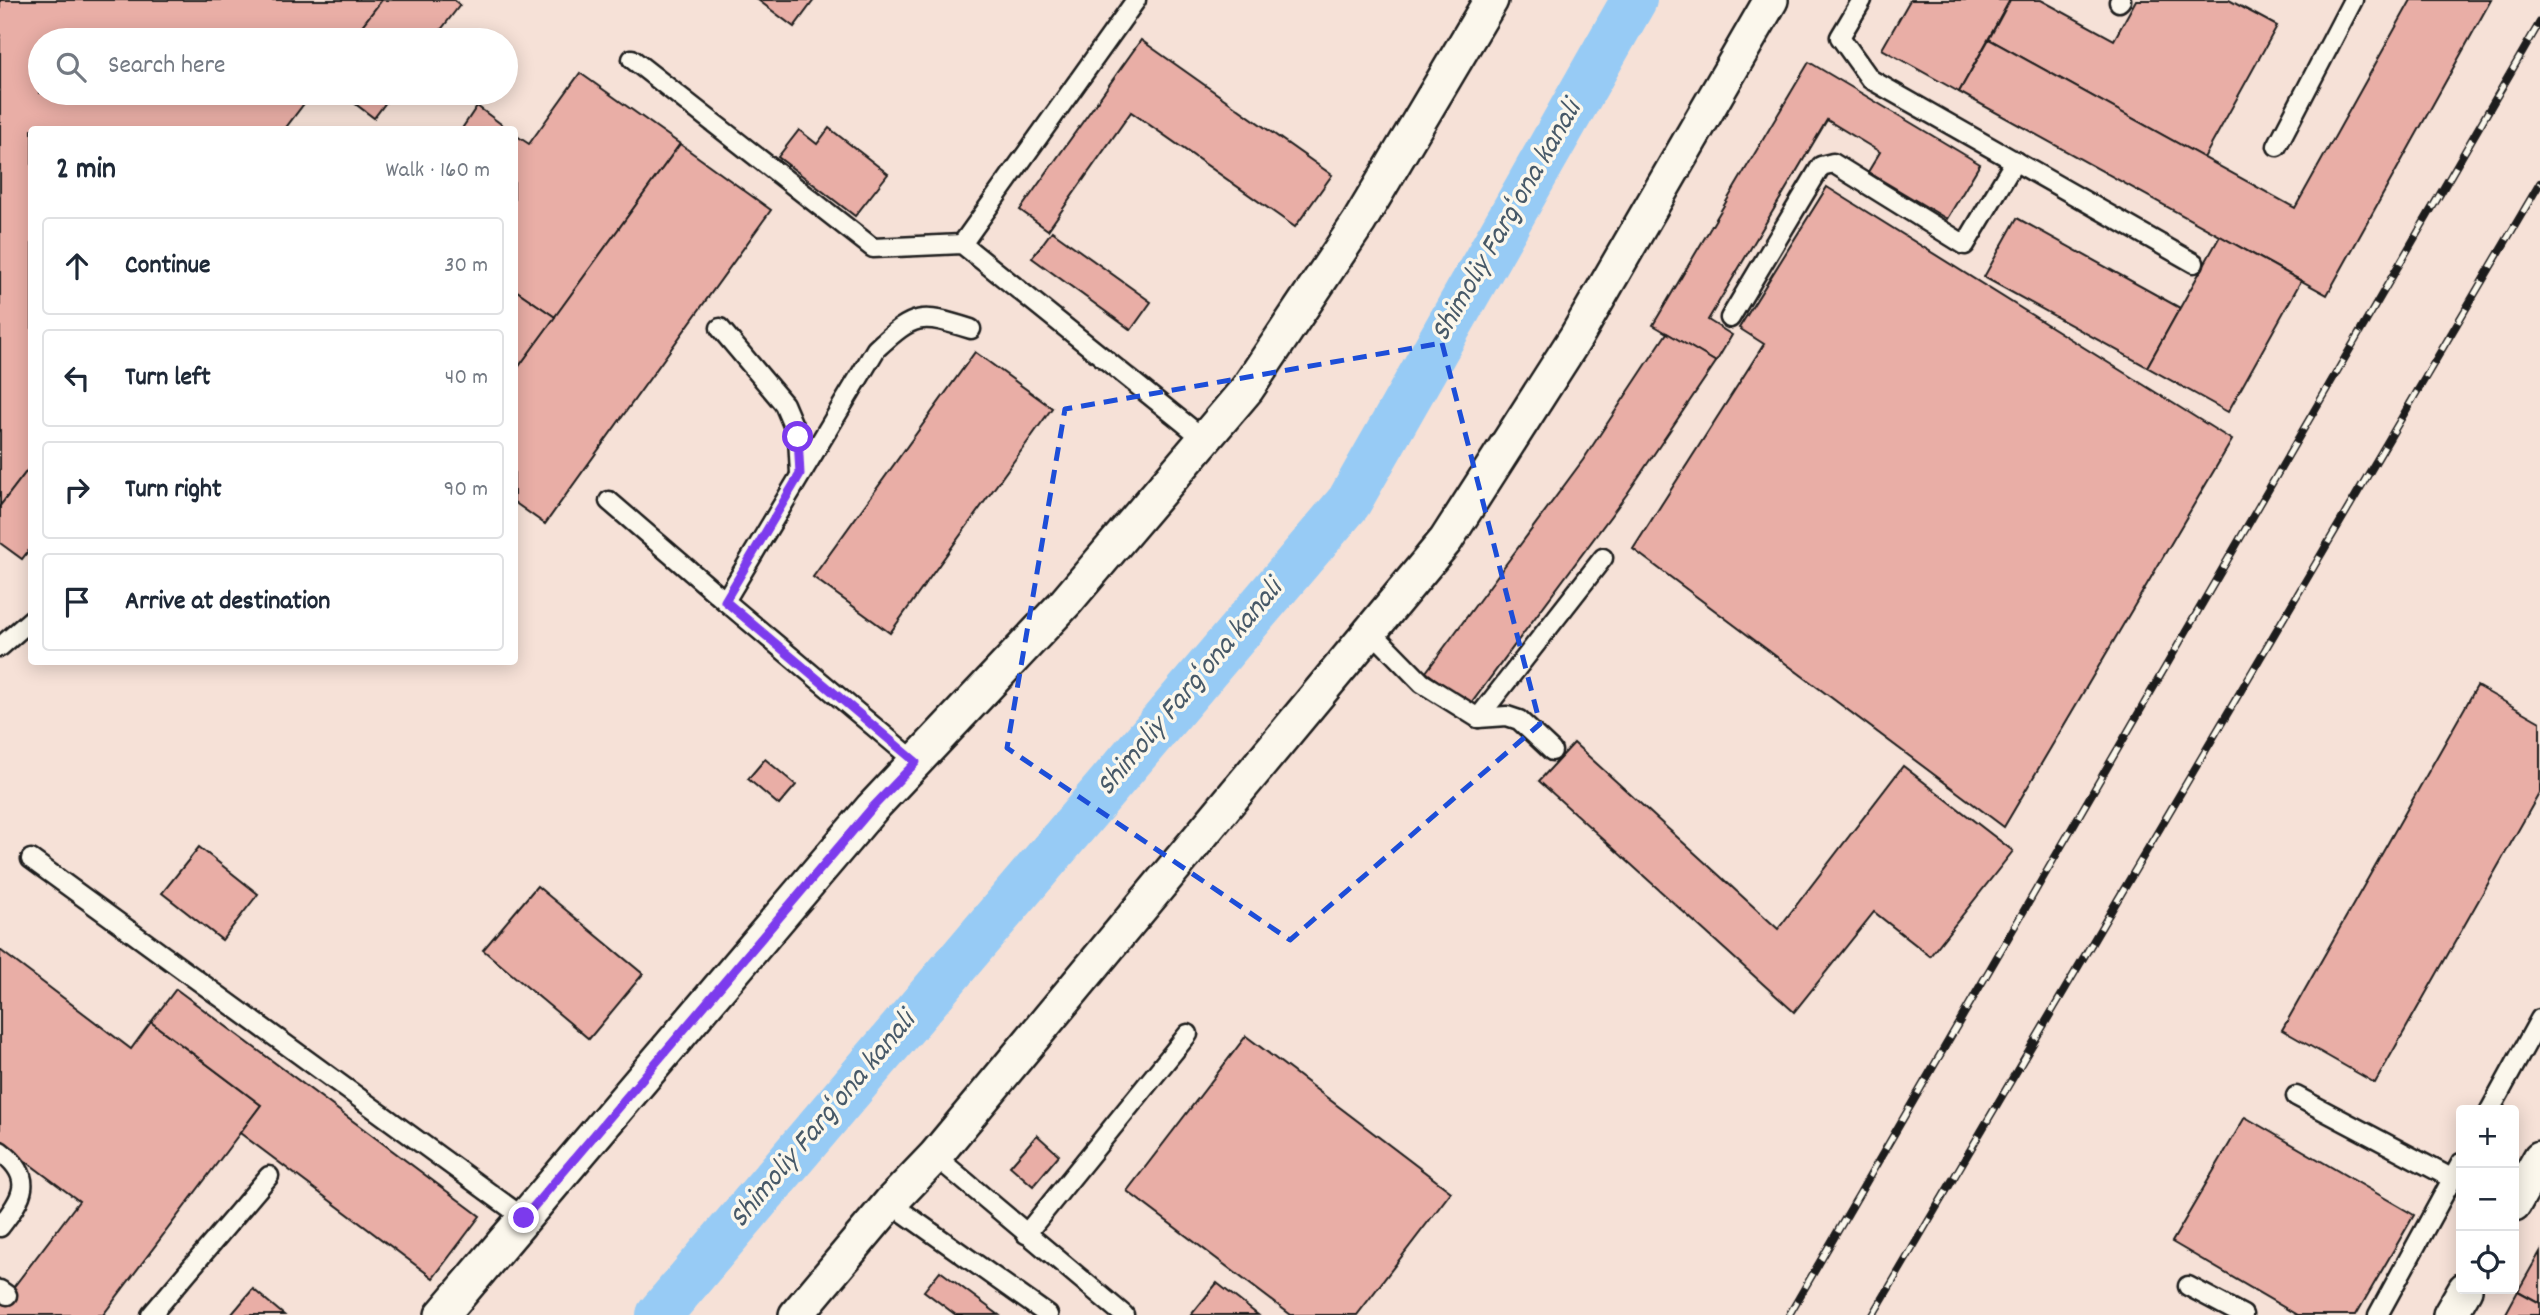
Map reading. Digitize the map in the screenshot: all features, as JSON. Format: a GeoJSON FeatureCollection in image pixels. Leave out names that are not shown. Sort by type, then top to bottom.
{"type":"FeatureCollection","features":[{"type":"Feature","properties":{"kind":"street"},"geometry":{"type":"LineString","coordinates":[[442,1315],[872,808],[1066,602],[1247,389],[1359,222],[1491,0]]}},
{"type":"Feature","properties":{"kind":"street"},"geometry":{"type":"LineString","coordinates":[[796,1315],[890,1203],[935,1156],[1446,540],[1561,359],[1771,0]]}},
{"type":"Feature","properties":{"kind":"street"},"geometry":{"type":"LineString","coordinates":[[2519,1195],[2540,1158]]}},
{"type":"Feature","properties":{"kind":"street"},"geometry":{"type":"LineString","coordinates":[[2450,1315],[2462,1294]]}},
{"type":"Feature","properties":{"kind":"lane"},"geometry":{"type":"LineString","coordinates":[[962,244],[1136,0]]}},
{"type":"Feature","properties":{"kind":"lane"},"geometry":{"type":"LineString","coordinates":[[1862,0],[1840,37],[1870,79],[2194,263]]}},
{"type":"Feature","properties":{"kind":"lane"},"geometry":{"type":"LineString","coordinates":[[2277,146],[2353,0]]}},
{"type":"Feature","properties":{"kind":"lane"},"geometry":{"type":"LineString","coordinates":[[632,59],[873,248],[962,244],[1204,439]]}},
{"type":"Feature","properties":{"kind":"lane"},"geometry":{"type":"LineString","coordinates":[[1730,318],[1821,166],[1833,163],[1965,245],[2015,160]]}},
{"type":"Feature","properties":{"kind":"lane"},"geometry":{"type":"LineString","coordinates":[[725,601],[876,348],[905,323],[933,317],[971,329]]}},
{"type":"Feature","properties":{"kind":"lane"},"geometry":{"type":"LineString","coordinates":[[720,328],[784,404],[798,437],[800,474]]}},
{"type":"Feature","properties":{"kind":"lane"},"geometry":{"type":"LineString","coordinates":[[609,501],[916,762]]}},
{"type":"Feature","properties":{"kind":"lane"},"geometry":{"type":"LineString","coordinates":[[1478,718],[1603,558]]}},
{"type":"Feature","properties":{"kind":"lane"},"geometry":{"type":"LineString","coordinates":[[0,647],[28,622]]}},
{"type":"Feature","properties":{"kind":"lane"},"geometry":{"type":"LineString","coordinates":[[1370,630],[1422,683],[1478,718],[1507,716],[1519,720],[1552,751]]}},
{"type":"Feature","properties":{"kind":"lane"},"geometry":{"type":"LineString","coordinates":[[31,859],[524,1218]]}},
{"type":"Feature","properties":{"kind":"lane"},"geometry":{"type":"LineString","coordinates":[[2493,1105],[2540,1019]]}},
{"type":"Feature","properties":{"kind":"lane"},"geometry":{"type":"LineString","coordinates":[[1026,1234],[1188,1034]]}},
{"type":"Feature","properties":{"kind":"lane"},"geometry":{"type":"LineString","coordinates":[[2296,1096],[2456,1171]]}},
{"type":"Feature","properties":{"kind":"lane"},"geometry":{"type":"LineString","coordinates":[[0,1151],[16,1163],[24,1180],[20,1201],[0,1227]]}},
{"type":"Feature","properties":{"kind":"lane"},"geometry":{"type":"LineString","coordinates":[[935,1156],[1124,1315]]}},
{"type":"Feature","properties":{"kind":"lane"},"geometry":{"type":"LineString","coordinates":[[2378,1315],[2456,1173]]}},
{"type":"Feature","properties":{"kind":"lane"},"geometry":{"type":"LineString","coordinates":[[151,1315],[270,1176]]}},
{"type":"Feature","properties":{"kind":"lane"},"geometry":{"type":"LineString","coordinates":[[890,1203],[1048,1315]]}},
{"type":"Feature","properties":{"kind":"lane"},"geometry":{"type":"LineString","coordinates":[[2188,1286],[2243,1315]]}},
{"type":"Feature","properties":{"kind":"highlighted area"},"geometry":{"type":"Polygon","coordinates":[[[1442,343],[1540,724],[1290,940],[1007,748],[1065,409],[1442,343]]]}},
{"type":"Feature","properties":{"kind":"building"},"geometry":{"type":"Polygon","coordinates":[[[0,0],[382,0],[360,28],[28,28],[28,105],[303,105],[287,126],[28,126],[28,469],[0,506],[0,0]]]}},
{"type":"Feature","properties":{"kind":"building"},"geometry":{"type":"Polygon","coordinates":[[[382,0],[454,0],[460,5],[442,28],[360,28],[382,0]]]}},
{"type":"Feature","properties":{"kind":"building"},"geometry":{"type":"Polygon","coordinates":[[[758,0],[814,0],[794,27],[758,0]]]}},
{"type":"Feature","properties":{"kind":"building"},"geometry":{"type":"Polygon","coordinates":[[[1910,0],[2010,0],[1959,92],[1882,49],[1910,0]]]}},
{"type":"Feature","properties":{"kind":"building"},"geometry":{"type":"Polygon","coordinates":[[[2010,0],[2041,0],[2114,40],[2136,0],[2229,0],[2277,26],[2204,158],[1989,39],[2010,0]]]}},
{"type":"Feature","properties":{"kind":"building"},"geometry":{"type":"Polygon","coordinates":[[[2411,0],[2491,0],[2327,295],[1959,92],[1989,39],[2295,208],[2411,0]]]}},
{"type":"Feature","properties":{"kind":"building"},"geometry":{"type":"Polygon","coordinates":[[[1141,40],[1332,175],[1295,227],[1131,112],[1048,230],[1020,210],[1141,40]]]}},
{"type":"Feature","properties":{"kind":"building"},"geometry":{"type":"Polygon","coordinates":[[[1809,62],[1980,164],[1947,219],[1868,172],[1880,152],[1827,120],[1708,320],[1732,335],[1716,362],[1653,325],[1809,62]]]}},
{"type":"Feature","properties":{"kind":"building"},"geometry":{"type":"Polygon","coordinates":[[[580,73],[680,144],[555,317],[518,292],[518,137],[529,144],[580,73]]]}},
{"type":"Feature","properties":{"kind":"building"},"geometry":{"type":"Polygon","coordinates":[[[357,105],[384,105],[374,118],[357,105]]]}},
{"type":"Feature","properties":{"kind":"building"},"geometry":{"type":"Polygon","coordinates":[[[477,106],[504,126],[464,126],[477,106]]]}},
{"type":"Feature","properties":{"kind":"building"},"geometry":{"type":"Polygon","coordinates":[[[829,128],[888,174],[855,216],[778,157],[799,130],[817,144],[829,128]]]}},
{"type":"Feature","properties":{"kind":"building"},"geometry":{"type":"Polygon","coordinates":[[[680,144],[771,210],[545,524],[518,505],[518,367],[680,144]]]}},
{"type":"Feature","properties":{"kind":"building"},"geometry":{"type":"Polygon","coordinates":[[[1827,187],[2232,440],[2004,827],[1633,549],[1764,344],[1739,328],[1827,187]]]}},
{"type":"Feature","properties":{"kind":"building"},"geometry":{"type":"Polygon","coordinates":[[[2017,218],[2180,308],[2147,367],[1984,277],[2017,218]]]}},
{"type":"Feature","properties":{"kind":"building"},"geometry":{"type":"Polygon","coordinates":[[[1052,231],[1151,302],[1131,330],[1032,258],[1052,231]]]}},
{"type":"Feature","properties":{"kind":"building"},"geometry":{"type":"Polygon","coordinates":[[[2220,236],[2301,281],[2228,412],[2147,367],[2220,236]]]}},
{"type":"Feature","properties":{"kind":"building"},"geometry":{"type":"Polygon","coordinates":[[[518,292],[555,317],[518,368],[518,292]]]}},
{"type":"Feature","properties":{"kind":"building"},"geometry":{"type":"Polygon","coordinates":[[[1667,333],[1716,362],[1627,494],[1470,705],[1426,672],[1583,460],[1667,333]]]}},
{"type":"Feature","properties":{"kind":"building"},"geometry":{"type":"Polygon","coordinates":[[[975,352],[1052,408],[890,633],[813,577],[975,352]]]}},
{"type":"Feature","properties":{"kind":"building"},"geometry":{"type":"Polygon","coordinates":[[[26,472],[28,551],[22,559],[0,543],[0,506],[26,472]]]}},
{"type":"Feature","properties":{"kind":"building"},"geometry":{"type":"Polygon","coordinates":[[[2477,686],[2540,722],[2540,792],[2375,1083],[2282,1030],[2477,686]]]}},
{"type":"Feature","properties":{"kind":"building"},"geometry":{"type":"Polygon","coordinates":[[[1574,743],[1778,929],[1903,766],[2013,851],[1930,956],[1874,912],[1794,1012],[1539,781],[1574,743]]]}},
{"type":"Feature","properties":{"kind":"building"},"geometry":{"type":"Polygon","coordinates":[[[765,759],[796,785],[779,805],[748,779],[765,759]]]}},
{"type":"Feature","properties":{"kind":"building"},"geometry":{"type":"Polygon","coordinates":[[[199,847],[258,894],[222,940],[162,893],[199,847]]]}},
{"type":"Feature","properties":{"kind":"building"},"geometry":{"type":"Polygon","coordinates":[[[537,886],[643,974],[589,1039],[483,950],[537,886]]]}},
{"type":"Feature","properties":{"kind":"building"},"geometry":{"type":"Polygon","coordinates":[[[0,950],[131,1049],[151,1022],[261,1105],[103,1315],[0,1315],[0,1305],[79,1201],[0,1142],[0,950]]]}},
{"type":"Feature","properties":{"kind":"building"},"geometry":{"type":"Polygon","coordinates":[[[176,989],[480,1216],[433,1278],[240,1133],[261,1105],[151,1022],[176,989]]]}},
{"type":"Feature","properties":{"kind":"building"},"geometry":{"type":"Polygon","coordinates":[[[1246,1036],[1451,1192],[1357,1315],[1291,1315],[1127,1191],[1246,1036]]]}},
{"type":"Feature","properties":{"kind":"building"},"geometry":{"type":"Polygon","coordinates":[[[2245,1117],[2414,1215],[2356,1315],[2297,1315],[2172,1242],[2245,1117]]]}},
{"type":"Feature","properties":{"kind":"building"},"geometry":{"type":"Polygon","coordinates":[[[1037,1135],[1059,1155],[1033,1186],[1010,1166],[1037,1135]]]}},
{"type":"Feature","properties":{"kind":"building"},"geometry":{"type":"Polygon","coordinates":[[[2540,1252],[2540,1303],[2519,1289],[2540,1252]]]}},
{"type":"Feature","properties":{"kind":"building"},"geometry":{"type":"Polygon","coordinates":[[[940,1271],[999,1315],[956,1315],[924,1291],[940,1271]]]}},
{"type":"Feature","properties":{"kind":"building"},"geometry":{"type":"Polygon","coordinates":[[[1217,1283],[1258,1315],[1191,1315],[1217,1283]]]}},
{"type":"Feature","properties":{"kind":"building"},"geometry":{"type":"Polygon","coordinates":[[[253,1289],[284,1315],[231,1315],[253,1289]]]}},
{"type":"Feature","properties":{"kind":"building"},"geometry":{"type":"Polygon","coordinates":[[[2519,1292],[2540,1303],[2540,1315],[2505,1315],[2519,1292]]]}},
{"type":"Feature","properties":{"kind":"waterway","name":"Shimoliy Fargʻona kanali"},"geometry":{"type":"LineString","coordinates":[[659,1315],[1349,502],[1634,0]]}},
{"type":"Feature","properties":{"kind":"railway"},"geometry":{"type":"LineString","coordinates":[[1789,1315],[2540,22]]}},
{"type":"Feature","properties":{"kind":"railway"},"geometry":{"type":"LineString","coordinates":[[1873,1315],[2540,183]]}},
{"type":"Feature","properties":{"kind":"route"},"geometry":{"type":"LineString","coordinates":[[524,1218],[872,808],[916,762],[725,601],[800,474],[798,437]]}}]}
